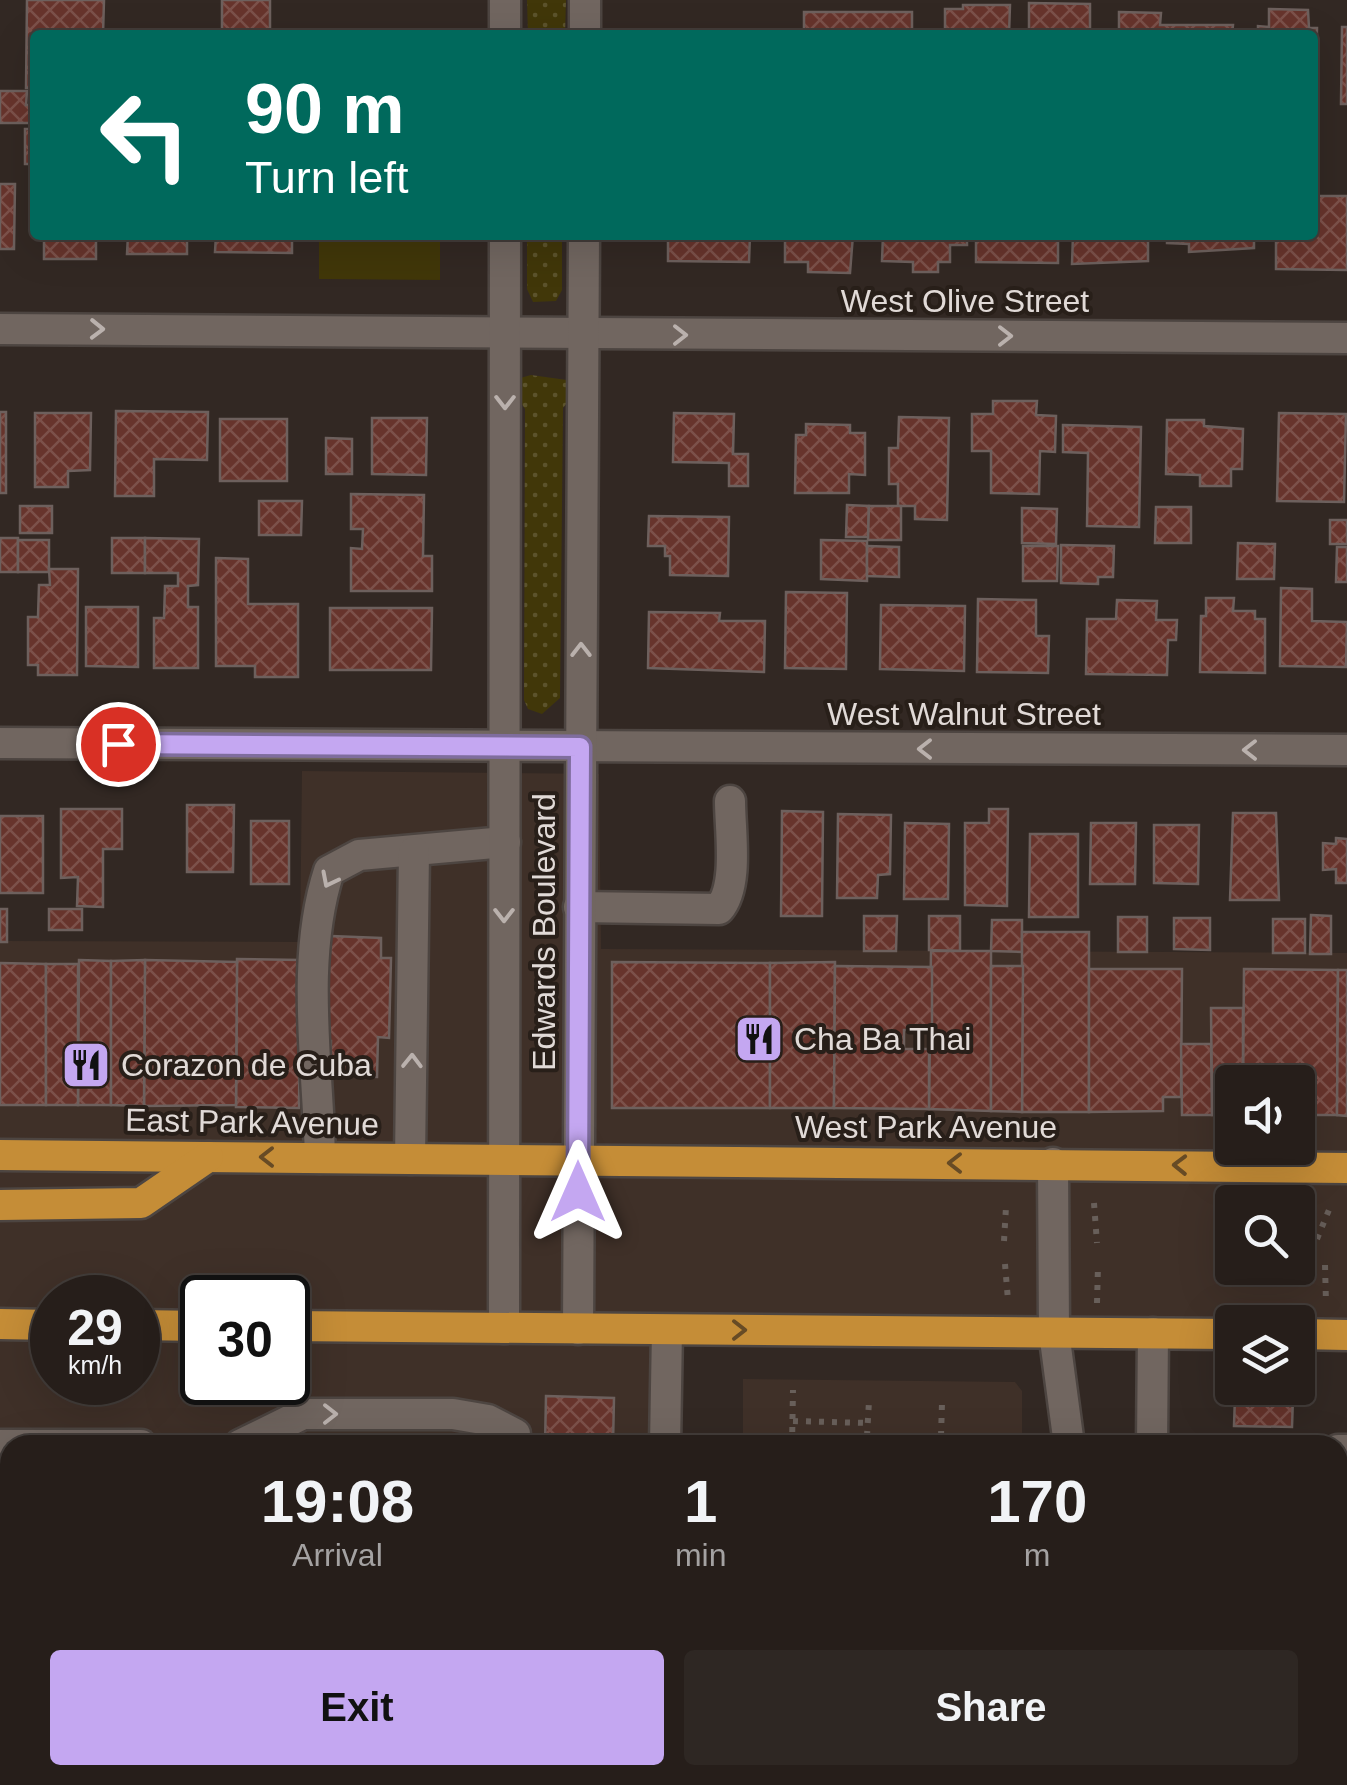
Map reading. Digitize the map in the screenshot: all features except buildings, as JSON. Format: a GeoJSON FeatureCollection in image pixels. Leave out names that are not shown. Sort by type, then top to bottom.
{"type":"FeatureCollection","features":[{"type":"Feature","properties":{"kind":"highway","name":"East Park Avenue"},"geometry":{"type":"LineString","coordinates":[[0,1155],[504,1160]]}},
{"type":"Feature","properties":{"kind":"highway"},"geometry":{"type":"LineString","coordinates":[[0,1205],[141,1203],[208,1157]]}},
{"type":"Feature","properties":{"kind":"highway","name":"West Park Avenue"},"geometry":{"type":"LineString","coordinates":[[504,1160],[1347,1168]]}},
{"type":"Feature","properties":{"kind":"highway"},"geometry":{"type":"LineString","coordinates":[[0,1324],[30,1325]]}},
{"type":"Feature","properties":{"kind":"highway"},"geometry":{"type":"LineString","coordinates":[[310,1326],[1215,1334]]}},
{"type":"Feature","properties":{"kind":"highway"},"geometry":{"type":"LineString","coordinates":[[1315,1334],[1347,1335]]}},
{"type":"Feature","properties":{"kind":"street"},"geometry":{"type":"LineString","coordinates":[[505,0],[505,30]]}},
{"type":"Feature","properties":{"kind":"street"},"geometry":{"type":"LineString","coordinates":[[585,0],[585,30]]}},
{"type":"Feature","properties":{"kind":"street","name":"Edwards Boulevard"},"geometry":{"type":"LineString","coordinates":[[504,1328],[505,240]]}},
{"type":"Feature","properties":{"kind":"street","name":"Edwards Boulevard"},"geometry":{"type":"LineString","coordinates":[[578,1329],[584,240]]}},
{"type":"Feature","properties":{"kind":"street","name":"West Olive Street"},"geometry":{"type":"LineString","coordinates":[[0,328],[1347,338]]}},
{"type":"Feature","properties":{"kind":"street","name":"West Walnut Street"},"geometry":{"type":"LineString","coordinates":[[0,743],[1347,750]]}},
{"type":"Feature","properties":{"kind":"street"},"geometry":{"type":"LineString","coordinates":[[580,907],[719,908],[727,900],[729,884],[730,802]]}},
{"type":"Feature","properties":{"kind":"street"},"geometry":{"type":"LineString","coordinates":[[320,1158],[314,1000],[318,906],[329,871],[359,855],[504,842]]}},
{"type":"Feature","properties":{"kind":"street"},"geometry":{"type":"LineString","coordinates":[[410,1159],[414,852]]}},
{"type":"Feature","properties":{"kind":"street"},"geometry":{"type":"LineString","coordinates":[[1053,1163],[1054,1332],[1068,1435]]}},
{"type":"Feature","properties":{"kind":"street"},"geometry":{"type":"LineString","coordinates":[[665,1435],[667,1330]]}},
{"type":"Feature","properties":{"kind":"street"},"geometry":{"type":"LineString","coordinates":[[1152,1435],[1153,1333]]}},
{"type":"Feature","properties":{"kind":"street"},"geometry":{"type":"LineString","coordinates":[[260,1435],[303,1414],[453,1414],[500,1435]]}},
{"type":"Feature","properties":{"kind":"path"},"geometry":{"type":"LineString","coordinates":[[1094,1203],[1097,1243]]}},
{"type":"Feature","properties":{"kind":"path"},"geometry":{"type":"LineString","coordinates":[[1317,1240],[1331,1205]]}},
{"type":"Feature","properties":{"kind":"path"},"geometry":{"type":"LineString","coordinates":[[1004,1242],[1006,1207]]}},
{"type":"Feature","properties":{"kind":"path"},"geometry":{"type":"LineString","coordinates":[[1005,1264],[1008,1300]]}},
{"type":"Feature","properties":{"kind":"path"},"geometry":{"type":"LineString","coordinates":[[1098,1266],[1098,1304]]}},
{"type":"Feature","properties":{"kind":"path"},"geometry":{"type":"LineString","coordinates":[[1326,1266],[1326,1303]]}},
{"type":"Feature","properties":{"kind":"path"},"geometry":{"type":"LineString","coordinates":[[792,1435],[793,1390]]}},
{"type":"Feature","properties":{"kind":"path"},"geometry":{"type":"LineString","coordinates":[[868,1435],[869,1401]]}},
{"type":"Feature","properties":{"kind":"path"},"geometry":{"type":"LineString","coordinates":[[941,1435],[942,1403]]}},
{"type":"Feature","properties":{"kind":"path"},"geometry":{"type":"LineString","coordinates":[[792,1421],[868,1422]]}},
{"type":"Feature","properties":{"kind":"shaded area"},"geometry":{"type":"Polygon","coordinates":[[[527,0],[566,0],[565,30],[528,30],[527,0]]]}},
{"type":"Feature","properties":{"kind":"shaded area"},"geometry":{"type":"Polygon","coordinates":[[[319,240],[440,240],[440,280],[319,279],[319,240]]]}},
{"type":"Feature","properties":{"kind":"shaded area"},"geometry":{"type":"Polygon","coordinates":[[[527,240],[562,240],[562,290],[556,301],[533,302],[527,289],[527,240]]]}},
{"type":"Feature","properties":{"kind":"shaded area"},"geometry":{"type":"Polygon","coordinates":[[[531,375],[574,381],[574,394],[563,408],[560,698],[542,714],[528,709],[524,700],[525,409],[514,393],[513,380],[531,375]]]}},
{"type":"Feature","properties":{"kind":"shaded area"},"geometry":{"type":"Polygon","coordinates":[[[302,771],[599,774],[601,949],[1347,953],[1347,1335],[1315,1327],[1315,1305],[1215,1305],[1215,1323],[668,1330],[665,1435],[0,1435],[0,941],[300,942],[302,771]]]}},
{"type":"Feature","properties":{"kind":"shaded area"},"geometry":{"type":"Polygon","coordinates":[[[743,1379],[1015,1382],[1022,1391],[1022,1435],[743,1435],[743,1379]]]}},
{"type":"Feature","properties":{"kind":"place","name":"Cha Ba Thai"},"geometry":{"type":"Point","coordinates":[759,1039]}},
{"type":"Feature","properties":{"kind":"place","name":"Corazon de Cuba"},"geometry":{"type":"Point","coordinates":[86,1065]}},
{"type":"Feature","properties":{"kind":"route"},"geometry":{"type":"LineString","coordinates":[[118,744],[580,747],[578,1192]]}}]}
